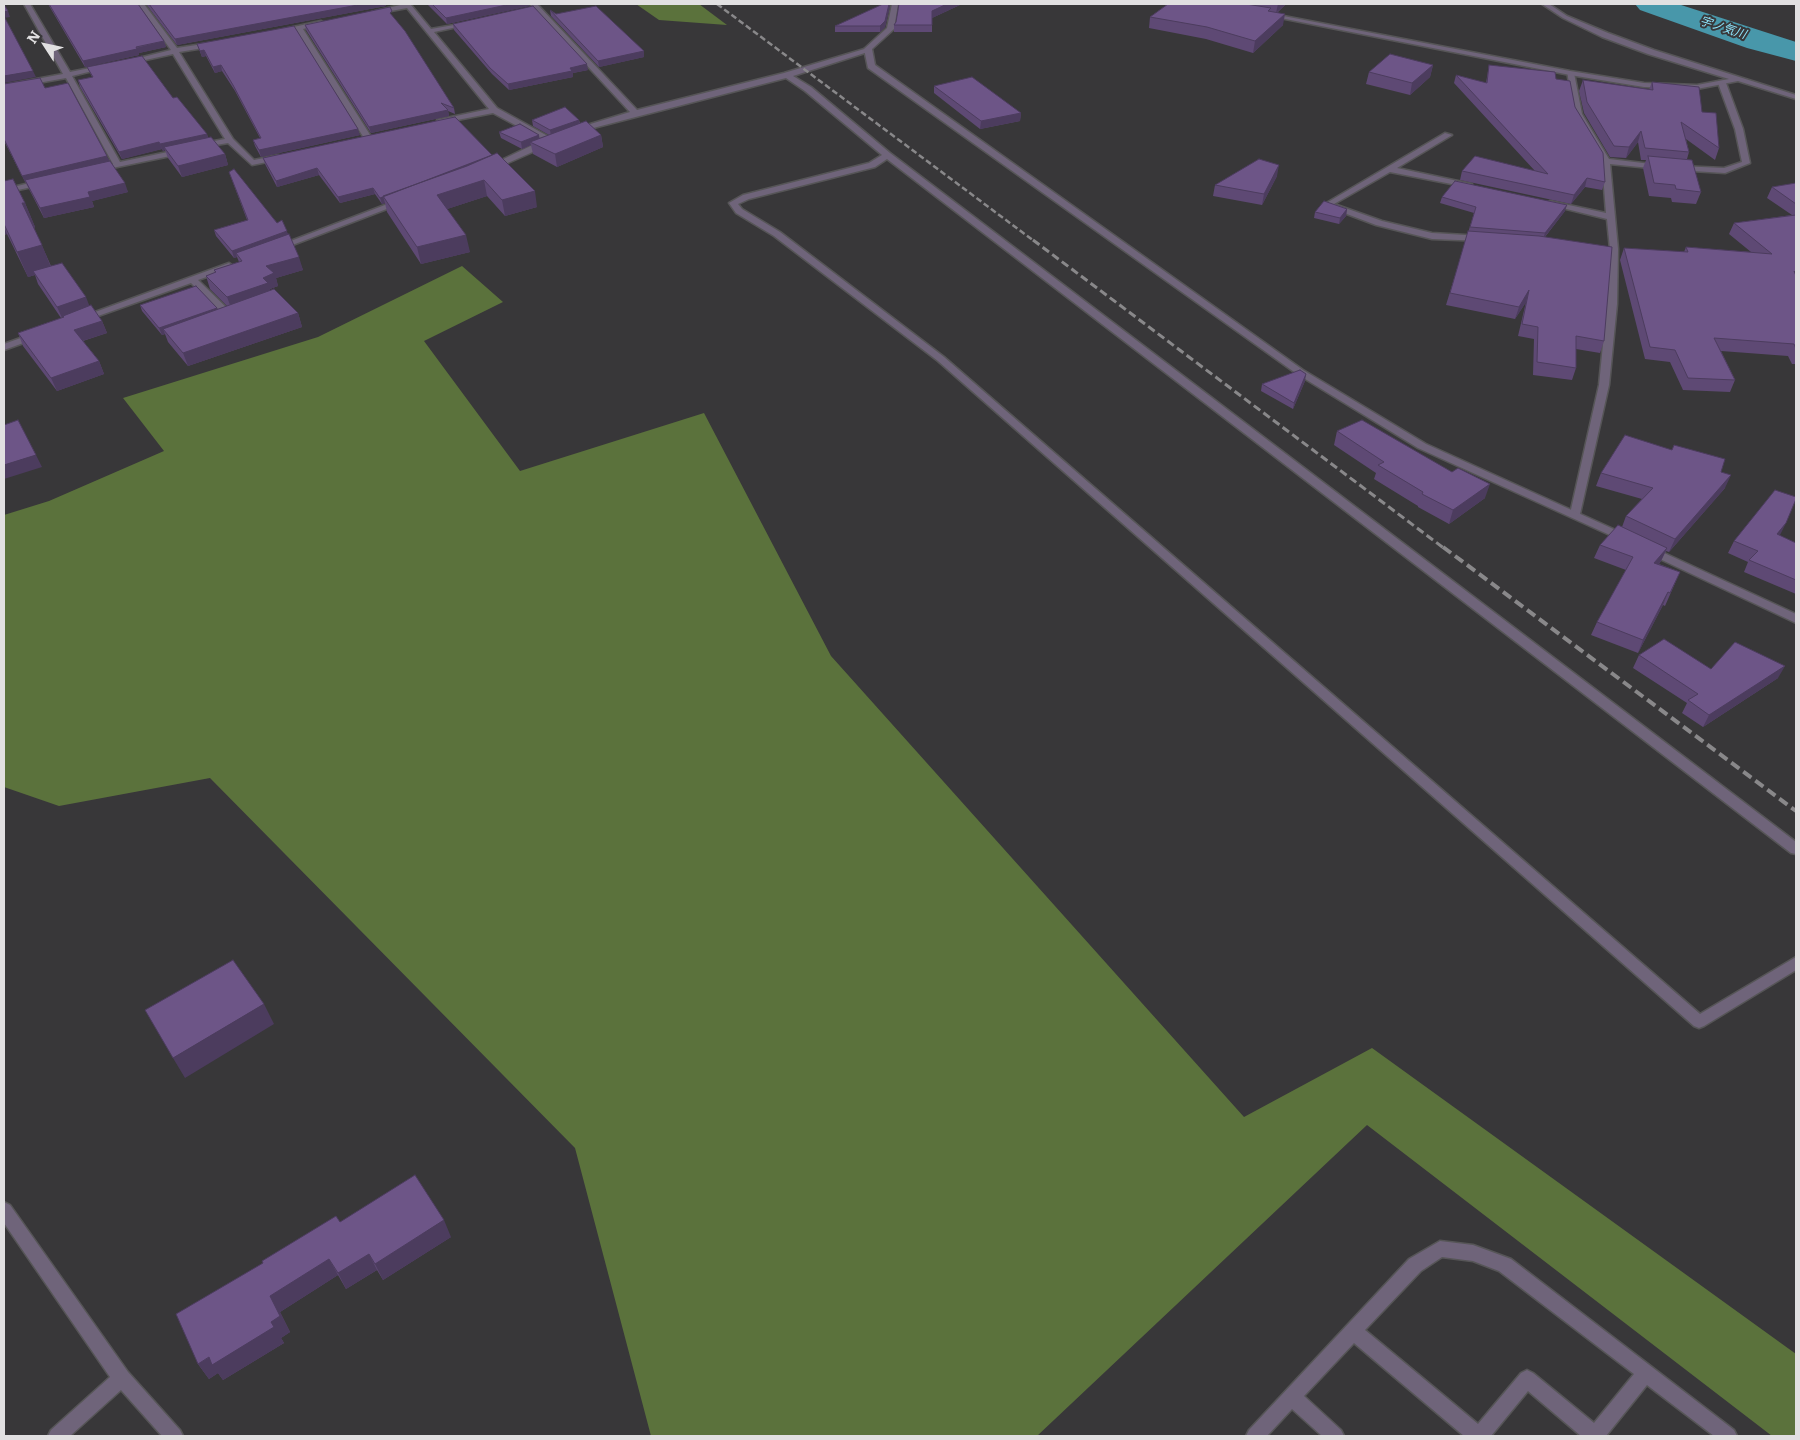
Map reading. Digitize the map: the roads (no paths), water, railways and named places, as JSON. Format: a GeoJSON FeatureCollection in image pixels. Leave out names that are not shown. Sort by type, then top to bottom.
{"type":"FeatureCollection","features":[{"type":"Feature","properties":{"kind":"street"},"geometry":{"type":"LineString","coordinates":[[27,4],[118,165]]}},
{"type":"Feature","properties":{"kind":"street"},"geometry":{"type":"LineString","coordinates":[[141,4],[175,51],[230,140],[252,163],[290,155]]}},
{"type":"Feature","properties":{"kind":"street"},"geometry":{"type":"LineString","coordinates":[[485,170],[558,138],[635,113],[787,76],[868,49],[890,28],[895,4]]}},
{"type":"Feature","properties":{"kind":"street"},"geometry":{"type":"LineString","coordinates":[[1545,4],[1565,17],[1605,35],[1796,97]]}},
{"type":"Feature","properties":{"kind":"street"},"geometry":{"type":"LineString","coordinates":[[363,15],[408,5],[494,110],[558,138]]}},
{"type":"Feature","properties":{"kind":"street"},"geometry":{"type":"LineString","coordinates":[[533,7],[635,113]]}},
{"type":"Feature","properties":{"kind":"street"},"geometry":{"type":"LineString","coordinates":[[1259,13],[1570,73],[1654,86],[1697,87],[1738,79]]}},
{"type":"Feature","properties":{"kind":"street"},"geometry":{"type":"LineString","coordinates":[[270,33],[326,22]]}},
{"type":"Feature","properties":{"kind":"street"},"geometry":{"type":"LineString","coordinates":[[430,31],[475,22]]}},
{"type":"Feature","properties":{"kind":"street"},"geometry":{"type":"LineString","coordinates":[[298,27],[368,138]]}},
{"type":"Feature","properties":{"kind":"street"},"geometry":{"type":"LineString","coordinates":[[4,87],[222,42]]}},
{"type":"Feature","properties":{"kind":"street"},"geometry":{"type":"LineString","coordinates":[[868,49],[871,66],[1300,372],[1422,446],[1574,514],[1796,619]]}},
{"type":"Feature","properties":{"kind":"street"},"geometry":{"type":"LineString","coordinates":[[1570,73],[1578,114],[1606,161],[1612,218],[1610,249],[1612,304],[1604,385],[1574,514]]}},
{"type":"Feature","properties":{"kind":"street"},"geometry":{"type":"LineString","coordinates":[[787,76],[808,89],[887,155],[1796,849]]}},
{"type":"Feature","properties":{"kind":"street"},"geometry":{"type":"LineString","coordinates":[[1606,161],[1725,172],[1746,163],[1739,129],[1722,83]]}},
{"type":"Feature","properties":{"kind":"street"},"geometry":{"type":"LineString","coordinates":[[426,125],[494,110]]}},
{"type":"Feature","properties":{"kind":"street"},"geometry":{"type":"LineString","coordinates":[[1448,135],[1327,204],[1379,223],[1432,236],[1490,240]]}},
{"type":"Feature","properties":{"kind":"street"},"geometry":{"type":"LineString","coordinates":[[358,140],[378,136]]}},
{"type":"Feature","properties":{"kind":"street"},"geometry":{"type":"LineString","coordinates":[[89,172],[230,140]]}},
{"type":"Feature","properties":{"kind":"street"},"geometry":{"type":"LineString","coordinates":[[887,155],[872,166],[746,197],[733,203],[739,211],[776,234],[941,360],[1699,1022],[1796,963]]}},
{"type":"Feature","properties":{"kind":"street"},"geometry":{"type":"LineString","coordinates":[[1389,169],[1476,188]]}},
{"type":"Feature","properties":{"kind":"street"},"geometry":{"type":"LineString","coordinates":[[4,190],[51,180]]}},
{"type":"Feature","properties":{"kind":"street"},"geometry":{"type":"LineString","coordinates":[[275,249],[412,198]]}},
{"type":"Feature","properties":{"kind":"street"},"geometry":{"type":"LineString","coordinates":[[1544,203],[1612,218]]}},
{"type":"Feature","properties":{"kind":"street"},"geometry":{"type":"LineString","coordinates":[[76,321],[238,262]]}},
{"type":"Feature","properties":{"kind":"street"},"geometry":{"type":"LineString","coordinates":[[192,279],[230,316]]}},
{"type":"Feature","properties":{"kind":"street"},"geometry":{"type":"LineString","coordinates":[[4,347],[49,331]]}},
{"type":"Feature","properties":{"kind":"street"},"geometry":{"type":"LineString","coordinates":[[4,1210],[122,1378],[174,1436]]}},
{"type":"Feature","properties":{"kind":"street"},"geometry":{"type":"LineString","coordinates":[[1255,1436],[1415,1265],[1440,1249],[1473,1253],[1505,1265],[1728,1436]]}},
{"type":"Feature","properties":{"kind":"street"},"geometry":{"type":"LineString","coordinates":[[1353,1331],[1479,1436],[1527,1379],[1595,1436],[1646,1373]]}},
{"type":"Feature","properties":{"kind":"street"},"geometry":{"type":"LineString","coordinates":[[57,1436],[122,1378]]}},
{"type":"Feature","properties":{"kind":"street"},"geometry":{"type":"LineString","coordinates":[[1292,1397],[1335,1436]]}},
{"type":"Feature","properties":{"kind":"waterway","name":"宇ノ気川"},"geometry":{"type":"LineString","coordinates":[[1650,4],[1796,52]]}},
{"type":"Feature","properties":{"kind":"railway"},"geometry":{"type":"LineString","coordinates":[[717,4],[1034,241]]}},
{"type":"Feature","properties":{"kind":"railway"},"geometry":{"type":"LineString","coordinates":[[1033,240],[1445,549]]}},
{"type":"Feature","properties":{"kind":"railway"},"geometry":{"type":"LineString","coordinates":[[1443,547],[1796,811]]}}]}
